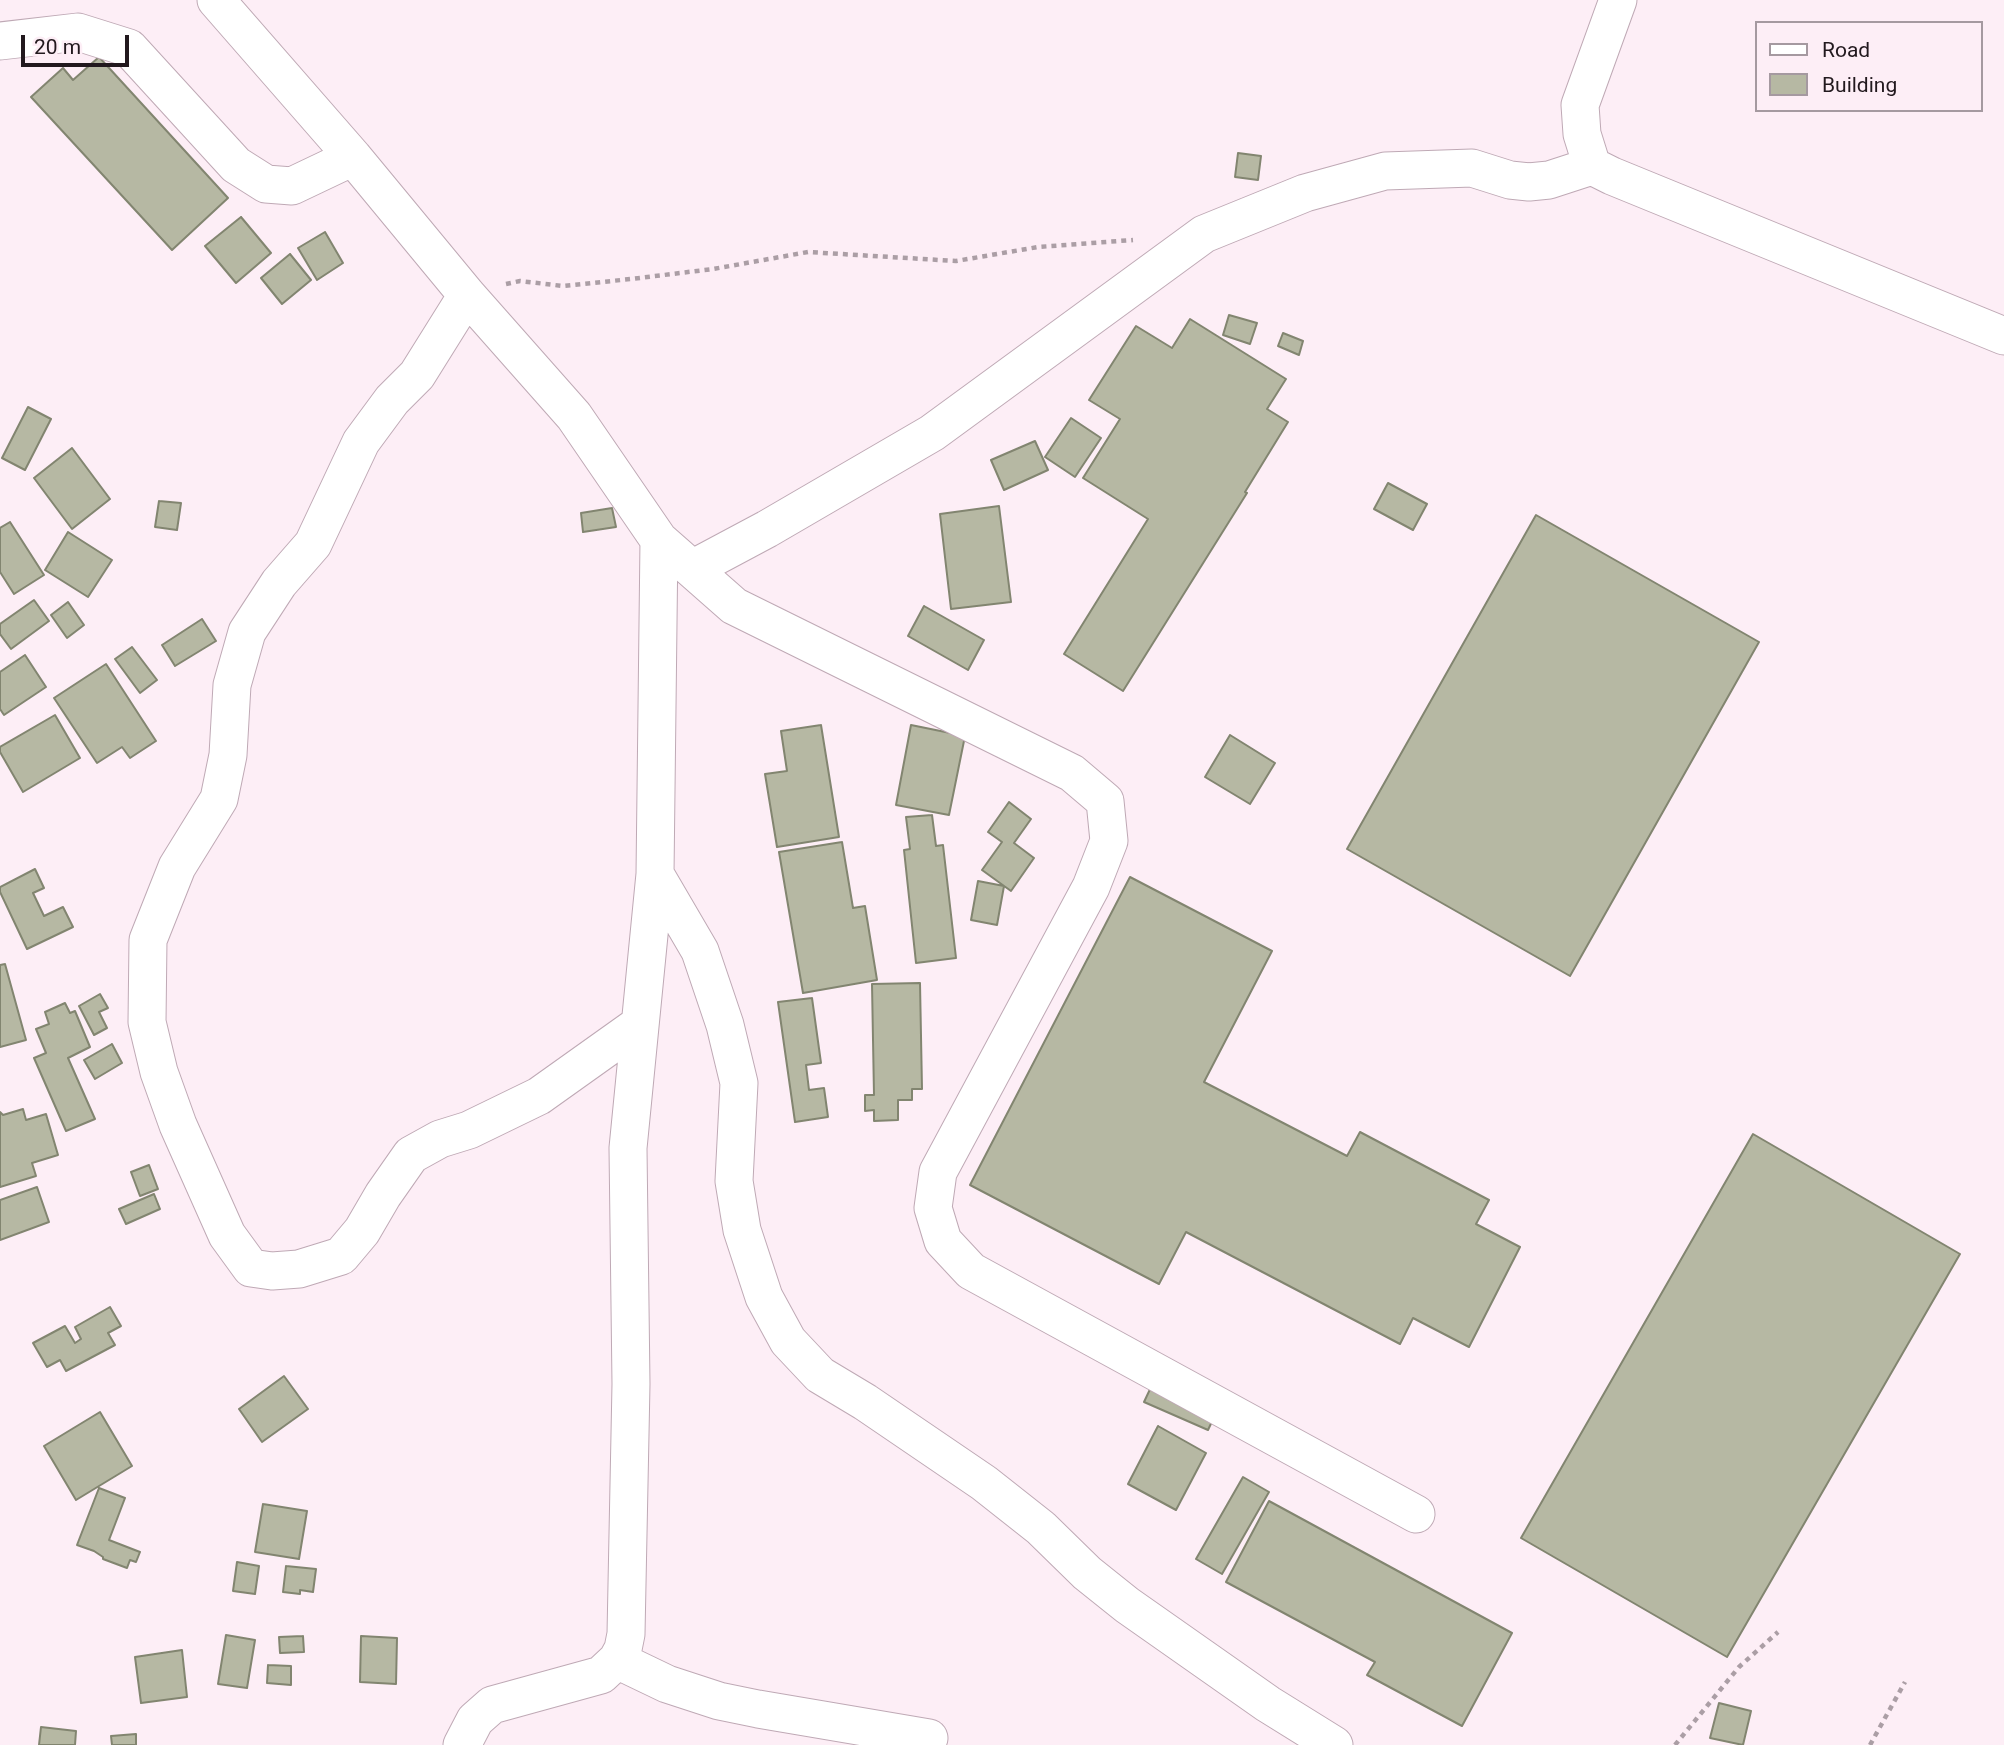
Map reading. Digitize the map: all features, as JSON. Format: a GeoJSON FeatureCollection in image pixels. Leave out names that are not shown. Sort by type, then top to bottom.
{"type":"FeatureCollection","features":[{"type":"Feature","properties":{"kind":"street"},"geometry":{"type":"LineString","coordinates":[[216,0],[354,157],[467,295],[573,416],[659,540],[734,606],[1072,773],[1105,801],[1109,841],[1091,887],[937,1172],[933,1208],[943,1241],[971,1271],[1416,1514]]}},
{"type":"Feature","properties":{"kind":"street"},"geometry":{"type":"LineString","coordinates":[[1592,166],[1582,134],[1580,105],[1618,0]]}},
{"type":"Feature","properties":{"kind":"street"},"geometry":{"type":"LineString","coordinates":[[0,41],[78,32],[129,48],[236,165],[266,184],[292,186],[354,157]]}},
{"type":"Feature","properties":{"kind":"street"},"geometry":{"type":"LineString","coordinates":[[692,569],[767,529],[932,433],[1204,234],[1305,193],[1385,171],[1472,168],[1510,180],[1529,182],[1549,180],[1592,166],[2004,336]]}},
{"type":"Feature","properties":{"kind":"street"},"geometry":{"type":"LineString","coordinates":[[467,295],[417,375],[392,400],[361,442],[313,544],[279,583],[247,632],[232,685],[228,755],[219,799],[177,867],[148,940],[147,1022],[159,1072],[178,1125],[227,1235],[251,1268],[272,1271],[299,1269],[341,1256],[362,1231],[411,1155],[440,1139],[470,1130],[539,1096],[640,1024]]}},
{"type":"Feature","properties":{"kind":"street"},"geometry":{"type":"LineString","coordinates":[[462,1745],[472,1723],[492,1705],[601,1675],[617,1660],[625,1643],[628,1620],[631,1384],[628,1149],[655,874],[659,540]]}},
{"type":"Feature","properties":{"kind":"street"},"geometry":{"type":"LineString","coordinates":[[655,874],[700,951],[725,1025],[739,1083],[734,1181],[742,1230],[764,1297],[788,1341],[820,1375],[865,1402],[984,1483],[1041,1528],[1087,1573],[1127,1605],[1268,1704],[1334,1745]]}},
{"type":"Feature","properties":{"kind":"street"},"geometry":{"type":"LineString","coordinates":[[617,1660],[667,1684],[719,1701],[929,1738]]}},
{"type":"Feature","properties":{"kind":"path"},"geometry":{"type":"LineString","coordinates":[[467,295],[520,281],[563,286],[713,269],[808,252],[956,261],[1038,247],[1135,240]]}},
{"type":"Feature","properties":{"kind":"path"},"geometry":{"type":"LineString","coordinates":[[1675,1745],[1739,1667],[1778,1632]]}},
{"type":"Feature","properties":{"kind":"path"},"geometry":{"type":"LineString","coordinates":[[1870,1745],[1905,1682]]}},
{"type":"Feature","properties":{"kind":"building"},"geometry":{"type":"Polygon","coordinates":[[[99,57],[228,198],[172,250],[31,97],[63,68],[73,80],[99,57]]]}},
{"type":"Feature","properties":{"kind":"building"},"geometry":{"type":"Polygon","coordinates":[[[1238,153],[1261,156],[1258,180],[1235,177],[1238,153]]]}},
{"type":"Feature","properties":{"kind":"building"},"geometry":{"type":"Polygon","coordinates":[[[241,217],[271,253],[236,283],[205,246],[241,217]]]}},
{"type":"Feature","properties":{"kind":"building"},"geometry":{"type":"Polygon","coordinates":[[[325,232],[343,263],[317,280],[298,248],[325,232]]]}},
{"type":"Feature","properties":{"kind":"building"},"geometry":{"type":"Polygon","coordinates":[[[290,254],[311,280],[282,304],[261,278],[290,254]]]}},
{"type":"Feature","properties":{"kind":"building"},"geometry":{"type":"Polygon","coordinates":[[[1229,315],[1257,323],[1250,344],[1223,335],[1229,315]]]}},
{"type":"Feature","properties":{"kind":"building"},"geometry":{"type":"Polygon","coordinates":[[[1190,319],[1286,379],[1267,409],[1288,422],[1245,492],[1247,493],[1123,691],[1064,654],[1148,519],[1083,478],[1120,419],[1089,400],[1136,326],[1172,348],[1190,319]]]}},
{"type":"Feature","properties":{"kind":"building"},"geometry":{"type":"Polygon","coordinates":[[[1283,333],[1303,341],[1299,355],[1278,346],[1283,333]]]}},
{"type":"Feature","properties":{"kind":"building"},"geometry":{"type":"Polygon","coordinates":[[[28,407],[51,419],[25,470],[2,458],[28,407]]]}},
{"type":"Feature","properties":{"kind":"building"},"geometry":{"type":"Polygon","coordinates":[[[1071,418],[1101,438],[1075,477],[1045,457],[1071,418]]]}},
{"type":"Feature","properties":{"kind":"building"},"geometry":{"type":"Polygon","coordinates":[[[1035,441],[1048,470],[1004,490],[991,460],[1035,441]]]}},
{"type":"Feature","properties":{"kind":"building"},"geometry":{"type":"Polygon","coordinates":[[[72,448],[110,499],[72,529],[34,478],[72,448]]]}},
{"type":"Feature","properties":{"kind":"building"},"geometry":{"type":"Polygon","coordinates":[[[1388,483],[1427,504],[1413,530],[1374,509],[1388,483]]]}},
{"type":"Feature","properties":{"kind":"building"},"geometry":{"type":"Polygon","coordinates":[[[159,501],[181,503],[177,530],[155,527],[159,501]]]}},
{"type":"Feature","properties":{"kind":"building"},"geometry":{"type":"Polygon","coordinates":[[[999,506],[1011,602],[951,609],[940,514],[999,506]]]}},
{"type":"Feature","properties":{"kind":"building"},"geometry":{"type":"Polygon","coordinates":[[[612,508],[616,527],[583,532],[581,513],[612,508]]]}},
{"type":"Feature","properties":{"kind":"building"},"geometry":{"type":"Polygon","coordinates":[[[1536,515],[1759,642],[1570,976],[1347,849],[1536,515]]]}},
{"type":"Feature","properties":{"kind":"building"},"geometry":{"type":"Polygon","coordinates":[[[10,522],[44,575],[14,594],[0,572],[0,528],[10,522]]]}},
{"type":"Feature","properties":{"kind":"building"},"geometry":{"type":"Polygon","coordinates":[[[68,532],[112,560],[88,597],[45,570],[68,532]]]}},
{"type":"Feature","properties":{"kind":"building"},"geometry":{"type":"Polygon","coordinates":[[[34,600],[49,621],[11,649],[0,634],[0,624],[34,600]]]}},
{"type":"Feature","properties":{"kind":"building"},"geometry":{"type":"Polygon","coordinates":[[[68,602],[84,625],[67,638],[51,615],[68,602]]]}},
{"type":"Feature","properties":{"kind":"building"},"geometry":{"type":"Polygon","coordinates":[[[924,606],[984,640],[968,670],[908,636],[924,606]]]}},
{"type":"Feature","properties":{"kind":"building"},"geometry":{"type":"Polygon","coordinates":[[[202,619],[216,641],[175,666],[162,645],[202,619]]]}},
{"type":"Feature","properties":{"kind":"building"},"geometry":{"type":"Polygon","coordinates":[[[132,647],[157,680],[140,693],[115,659],[132,647]]]}},
{"type":"Feature","properties":{"kind":"building"},"geometry":{"type":"Polygon","coordinates":[[[25,655],[46,687],[4,715],[0,709],[0,672],[25,655]]]}},
{"type":"Feature","properties":{"kind":"building"},"geometry":{"type":"Polygon","coordinates":[[[106,664],[156,741],[130,758],[122,747],[97,763],[54,698],[106,664]]]}},
{"type":"Feature","properties":{"kind":"building"},"geometry":{"type":"Polygon","coordinates":[[[55,715],[80,758],[23,792],[0,752],[0,747],[55,715]]]}},
{"type":"Feature","properties":{"kind":"building"},"geometry":{"type":"Polygon","coordinates":[[[821,725],[839,837],[777,847],[765,774],[787,771],[781,731],[821,725]]]}},
{"type":"Feature","properties":{"kind":"building"},"geometry":{"type":"Polygon","coordinates":[[[911,725],[965,736],[949,815],[896,805],[911,725]]]}},
{"type":"Feature","properties":{"kind":"building"},"geometry":{"type":"Polygon","coordinates":[[[1230,735],[1275,763],[1250,804],[1205,777],[1230,735]]]}},
{"type":"Feature","properties":{"kind":"building"},"geometry":{"type":"Polygon","coordinates":[[[1009,802],[1031,819],[1014,843],[1034,858],[1011,891],[982,870],[1002,842],[988,832],[1009,802]]]}},
{"type":"Feature","properties":{"kind":"building"},"geometry":{"type":"Polygon","coordinates":[[[932,815],[936,846],[943,845],[956,958],[916,963],[904,850],[910,849],[906,817],[932,815]]]}},
{"type":"Feature","properties":{"kind":"building"},"geometry":{"type":"Polygon","coordinates":[[[842,842],[853,908],[865,906],[877,980],[803,993],[779,852],[842,842]]]}},
{"type":"Feature","properties":{"kind":"building"},"geometry":{"type":"Polygon","coordinates":[[[35,869],[44,888],[33,893],[44,916],[63,907],[73,927],[27,949],[0,887],[35,869]]]}},
{"type":"Feature","properties":{"kind":"building"},"geometry":{"type":"Polygon","coordinates":[[[1130,877],[1272,951],[1204,1082],[1347,1156],[1360,1132],[1489,1200],[1476,1224],[1520,1247],[1469,1347],[1413,1318],[1400,1344],[1186,1232],[1159,1284],[970,1185],[1130,877]]]}},
{"type":"Feature","properties":{"kind":"building"},"geometry":{"type":"Polygon","coordinates":[[[978,881],[1004,886],[997,925],[971,920],[978,881]]]}},
{"type":"Feature","properties":{"kind":"building"},"geometry":{"type":"Polygon","coordinates":[[[5,964],[26,1040],[0,1047],[0,965],[5,964]]]}},
{"type":"Feature","properties":{"kind":"building"},"geometry":{"type":"Polygon","coordinates":[[[920,983],[922,1089],[912,1089],[912,1100],[898,1100],[898,1120],[874,1121],[874,1110],[865,1111],[865,1095],[874,1095],[872,984],[920,983]]]}},
{"type":"Feature","properties":{"kind":"building"},"geometry":{"type":"Polygon","coordinates":[[[100,994],[108,1008],[99,1012],[107,1028],[94,1035],[79,1006],[100,994]]]}},
{"type":"Feature","properties":{"kind":"building"},"geometry":{"type":"Polygon","coordinates":[[[812,998],[821,1063],[806,1065],[809,1090],[824,1088],[828,1117],[795,1122],[778,1002],[812,998]]]}},
{"type":"Feature","properties":{"kind":"building"},"geometry":{"type":"Polygon","coordinates":[[[65,1003],[70,1013],[75,1011],[90,1047],[68,1058],[95,1119],[66,1131],[34,1058],[46,1053],[36,1029],[49,1024],[45,1012],[65,1003]]]}},
{"type":"Feature","properties":{"kind":"building"},"geometry":{"type":"Polygon","coordinates":[[[112,1044],[122,1063],[95,1079],[84,1060],[112,1044]]]}},
{"type":"Feature","properties":{"kind":"building"},"geometry":{"type":"Polygon","coordinates":[[[23,1109],[26,1120],[46,1114],[58,1155],[32,1163],[36,1176],[0,1187],[0,1112],[3,1115],[23,1109]]]}},
{"type":"Feature","properties":{"kind":"building"},"geometry":{"type":"Polygon","coordinates":[[[1753,1134],[1960,1254],[1727,1657],[1521,1538],[1753,1134]]]}},
{"type":"Feature","properties":{"kind":"building"},"geometry":{"type":"Polygon","coordinates":[[[149,1165],[158,1189],[140,1196],[131,1172],[149,1165]]]}},
{"type":"Feature","properties":{"kind":"building"},"geometry":{"type":"Polygon","coordinates":[[[37,1187],[49,1222],[0,1240],[0,1200],[37,1187]]]}},
{"type":"Feature","properties":{"kind":"building"},"geometry":{"type":"Polygon","coordinates":[[[154,1194],[160,1209],[126,1224],[119,1209],[154,1194]]]}},
{"type":"Feature","properties":{"kind":"building"},"geometry":{"type":"Polygon","coordinates":[[[110,1307],[121,1326],[108,1333],[115,1345],[66,1371],[60,1360],[47,1367],[33,1343],[65,1326],[75,1343],[81,1339],[75,1327],[110,1307]]]}},
{"type":"Feature","properties":{"kind":"building"},"geometry":{"type":"Polygon","coordinates":[[[284,1376],[308,1409],[262,1442],[239,1409],[284,1376]]]}},
{"type":"Feature","properties":{"kind":"building"},"geometry":{"type":"Polygon","coordinates":[[[1152,1385],[1216,1413],[1208,1430],[1144,1402],[1152,1385]]]}},
{"type":"Feature","properties":{"kind":"building"},"geometry":{"type":"Polygon","coordinates":[[[100,1412],[132,1466],[76,1500],[44,1446],[100,1412]]]}},
{"type":"Feature","properties":{"kind":"building"},"geometry":{"type":"Polygon","coordinates":[[[1158,1426],[1206,1453],[1176,1510],[1128,1484],[1158,1426]]]}},
{"type":"Feature","properties":{"kind":"building"},"geometry":{"type":"Polygon","coordinates":[[[1243,1477],[1269,1492],[1222,1574],[1196,1559],[1243,1477]]]}},
{"type":"Feature","properties":{"kind":"building"},"geometry":{"type":"Polygon","coordinates":[[[99,1488],[125,1498],[109,1540],[140,1552],[136,1562],[130,1560],[127,1568],[77,1545],[99,1488]]]}},
{"type":"Feature","properties":{"kind":"building"},"geometry":{"type":"Polygon","coordinates":[[[1269,1501],[1512,1633],[1462,1726],[1367,1675],[1375,1662],[1226,1582],[1269,1501]]]}},
{"type":"Feature","properties":{"kind":"building"},"geometry":{"type":"Polygon","coordinates":[[[263,1504],[307,1511],[299,1559],[255,1552],[263,1504]]]}},
{"type":"Feature","properties":{"kind":"building"},"geometry":{"type":"Polygon","coordinates":[[[237,1562],[259,1566],[255,1594],[233,1591],[237,1562]]]}},
{"type":"Feature","properties":{"kind":"building"},"geometry":{"type":"Polygon","coordinates":[[[286,1566],[316,1569],[313,1592],[283,1592],[286,1566]]]}},
{"type":"Feature","properties":{"kind":"building"},"geometry":{"type":"Polygon","coordinates":[[[226,1635],[255,1640],[247,1688],[218,1684],[226,1635]]]}},
{"type":"Feature","properties":{"kind":"building"},"geometry":{"type":"Polygon","coordinates":[[[303,1636],[304,1652],[280,1653],[279,1637],[303,1636]]]}},
{"type":"Feature","properties":{"kind":"building"},"geometry":{"type":"Polygon","coordinates":[[[361,1636],[397,1638],[396,1684],[360,1682],[361,1636]]]}},
{"type":"Feature","properties":{"kind":"building"},"geometry":{"type":"Polygon","coordinates":[[[182,1650],[187,1697],[141,1703],[135,1657],[182,1650]]]}},
{"type":"Feature","properties":{"kind":"building"},"geometry":{"type":"Polygon","coordinates":[[[268,1665],[291,1666],[291,1685],[267,1683],[268,1665]]]}},
{"type":"Feature","properties":{"kind":"building"},"geometry":{"type":"Polygon","coordinates":[[[1719,1703],[1751,1711],[1743,1745],[1710,1738],[1719,1703]]]}},
{"type":"Feature","properties":{"kind":"building"},"geometry":{"type":"Polygon","coordinates":[[[41,1727],[76,1731],[75,1745],[39,1745],[41,1727]]]}},
{"type":"Feature","properties":{"kind":"building"},"geometry":{"type":"Polygon","coordinates":[[[136,1734],[136,1745],[112,1745],[111,1736],[136,1734]]]}}]}
